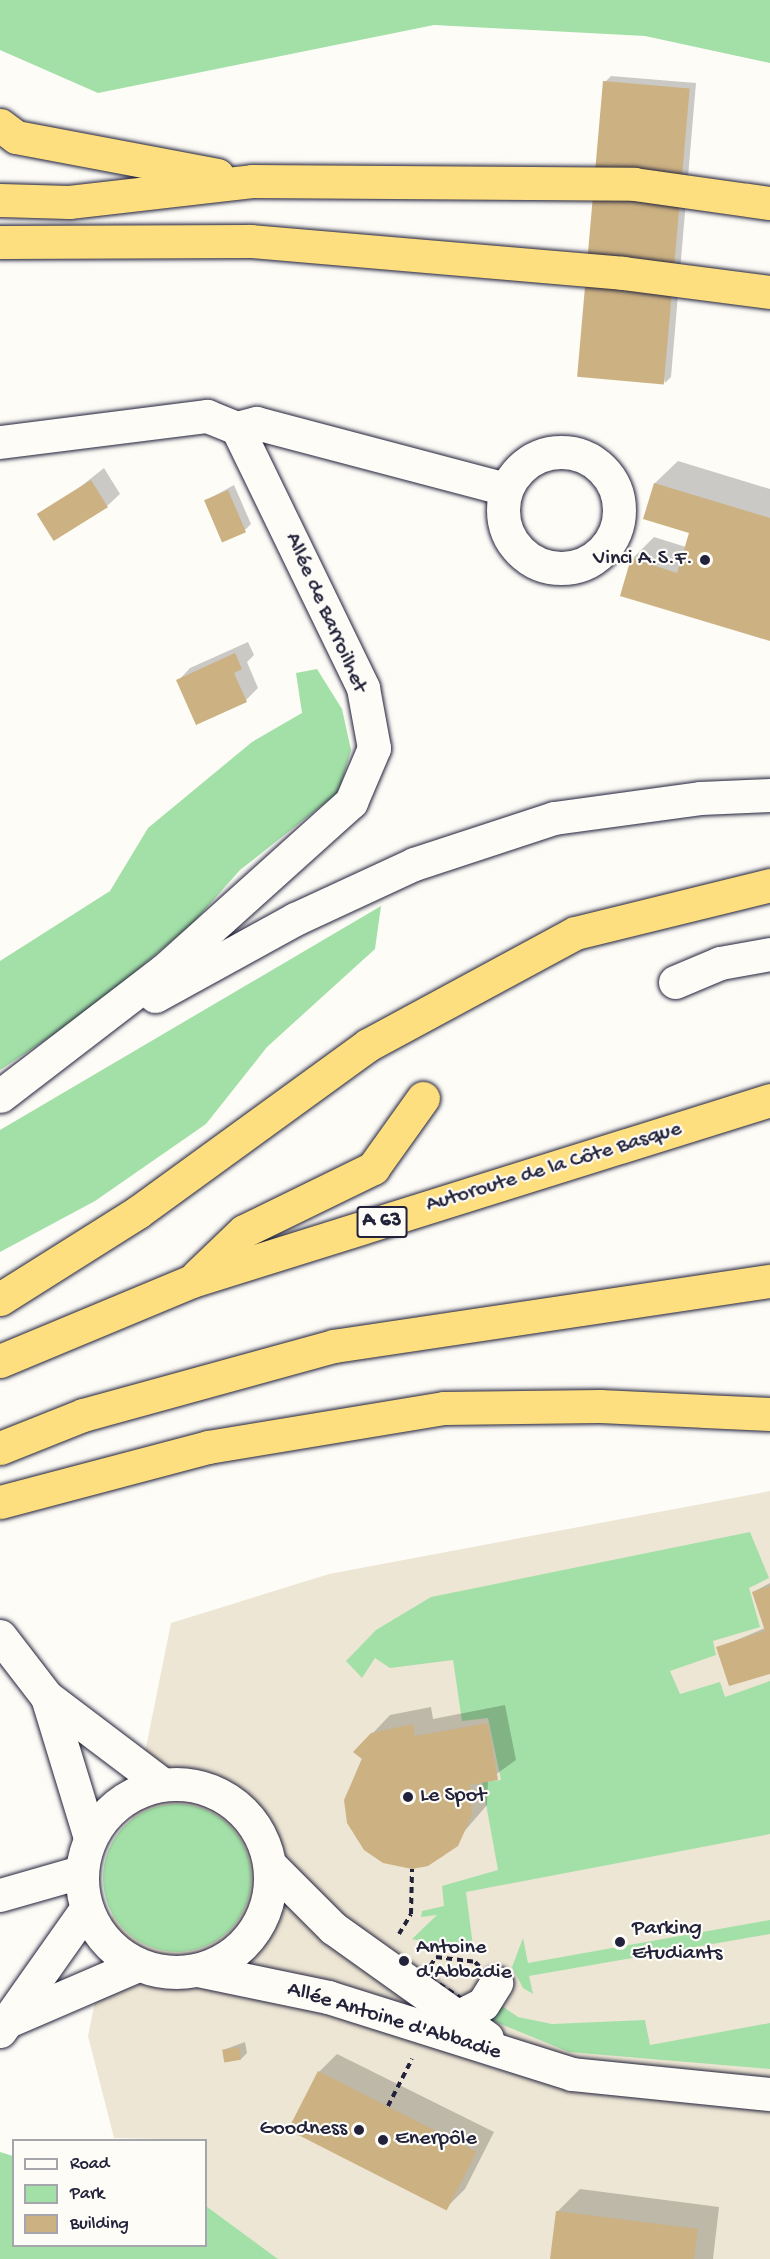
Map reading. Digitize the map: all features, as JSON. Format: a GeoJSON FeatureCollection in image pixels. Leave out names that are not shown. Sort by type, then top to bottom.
{"type":"FeatureCollection","features":[{"type":"Feature","properties":{"kind":"highway"},"geometry":{"type":"LineString","coordinates":[[0,125],[16,137],[252,181]]}},
{"type":"Feature","properties":{"kind":"highway"},"geometry":{"type":"LineString","coordinates":[[0,200],[69,202],[252,181],[634,184],[770,203]]}},
{"type":"Feature","properties":{"kind":"highway"},"geometry":{"type":"LineString","coordinates":[[0,242],[251,241],[623,273],[770,292]]}},
{"type":"Feature","properties":{"kind":"highway"},"geometry":{"type":"LineString","coordinates":[[0,1299],[138,1212],[368,1046],[575,933],[770,885]]}},
{"type":"Feature","properties":{"kind":"highway"},"geometry":{"type":"LineString","coordinates":[[192,1281],[244,1231],[373,1168],[423,1098]]}},
{"type":"Feature","properties":{"kind":"highway","name":"Autoroute de la Côte Basque"},"geometry":{"type":"LineString","coordinates":[[0,1361],[192,1281],[770,1100]]}},
{"type":"Feature","properties":{"kind":"highway"},"geometry":{"type":"LineString","coordinates":[[0,1448],[83,1415],[334,1346],[770,1281]]}},
{"type":"Feature","properties":{"kind":"highway"},"geometry":{"type":"LineString","coordinates":[[0,1502],[208,1447],[444,1408],[600,1406],[770,1414]]}},
{"type":"Feature","properties":{"kind":"street"},"geometry":{"type":"LineString","coordinates":[[0,442],[184,417],[207,416],[237,428],[256,423],[506,489]]}},
{"type":"Feature","properties":{"kind":"street","name":"Allée de Barroilhet"},"geometry":{"type":"LineString","coordinates":[[0,1096],[163,970],[351,801],[374,748],[363,688],[237,428]]}},
{"type":"Feature","properties":{"kind":"street"},"geometry":{"type":"LineString","coordinates":[[63,1049],[295,919],[414,864],[554,818],[700,798],[770,795]]}},
{"type":"Feature","properties":{"kind":"street"},"geometry":{"type":"LineString","coordinates":[[675,982],[720,963],[770,954]]}},
{"type":"Feature","properties":{"kind":"street"},"geometry":{"type":"LineString","coordinates":[[3,1640],[47,1697],[162,1784]]}},
{"type":"Feature","properties":{"kind":"street"},"geometry":{"type":"LineString","coordinates":[[47,1697],[90,1838]]}},
{"type":"Feature","properties":{"kind":"street"},"geometry":{"type":"LineString","coordinates":[[162,1784],[198,1786],[230,1800],[250,1818],[270,1866],[269,1900],[255,1932],[230,1956],[198,1970],[161,1972],[138,1965],[106,1943],[86,1909],[81,1872],[90,1838],[120,1802],[162,1784]]}},
{"type":"Feature","properties":{"kind":"street","name":"Allée Antoine d'Abbadie"},"geometry":{"type":"LineString","coordinates":[[270,1866],[333,1928],[518,2060]]}},
{"type":"Feature","properties":{"kind":"street"},"geometry":{"type":"LineString","coordinates":[[0,1894],[81,1872]]}},
{"type":"Feature","properties":{"kind":"street"},"geometry":{"type":"LineString","coordinates":[[5,2025],[86,1909]]}},
{"type":"Feature","properties":{"kind":"street"},"geometry":{"type":"LineString","coordinates":[[5,2025],[138,1965]]}},
{"type":"Feature","properties":{"kind":"street","name":"Allée Antoine d'Abbadie"},"geometry":{"type":"LineString","coordinates":[[198,1970],[328,1997],[518,2060],[572,2074],[770,2094]]}},
{"type":"Feature","properties":{"kind":"street"},"geometry":{"type":"LineString","coordinates":[[457,2017],[483,2004],[496,1983]]}},
{"type":"Feature","properties":{"kind":"path"},"geometry":{"type":"LineString","coordinates":[[411,1914],[412,1869]]}},
{"type":"Feature","properties":{"kind":"path"},"geometry":{"type":"LineString","coordinates":[[388,2106],[413,2058]]}},
{"type":"Feature","properties":{"kind":"shaded area"},"geometry":{"type":"Polygon","coordinates":[[[770,1491],[770,2259],[278,2259],[207,2207],[207,2139],[114,2138],[88,2036],[171,1623],[329,1574],[770,1491]]]}},
{"type":"Feature","properties":{"kind":"green space"},"geometry":{"type":"Polygon","coordinates":[[[0,0],[770,0],[770,63],[645,36],[434,25],[98,93],[0,50],[0,0]]]}},
{"type":"Feature","properties":{"kind":"green space"},"geometry":{"type":"Polygon","coordinates":[[[317,669],[342,709],[351,750],[339,792],[240,870],[193,923],[85,1014],[0,1070],[0,961],[110,891],[148,828],[252,742],[302,713],[296,673],[317,669]]]}},
{"type":"Feature","properties":{"kind":"green space"},"geometry":{"type":"Polygon","coordinates":[[[381,906],[375,949],[267,1047],[206,1124],[95,1201],[0,1252],[0,1130],[381,906]]]}},
{"type":"Feature","properties":{"kind":"green space"},"geometry":{"type":"Polygon","coordinates":[[[750,1532],[769,1578],[749,1588],[760,1627],[713,1641],[716,1655],[670,1671],[680,1694],[720,1682],[725,1697],[770,1681],[770,1834],[466,1892],[474,1954],[412,1939],[437,1915],[421,1917],[422,1911],[444,1906],[442,1886],[498,1870],[482,1782],[501,1780],[488,1718],[462,1721],[453,1660],[390,1668],[375,1658],[362,1678],[346,1661],[376,1630],[431,1597],[750,1532]]]}},
{"type":"Feature","properties":{"kind":"green space"},"geometry":{"type":"Polygon","coordinates":[[[177,1804],[205,1810],[229,1826],[245,1850],[251,1878],[245,1906],[229,1930],[205,1946],[177,1952],[149,1946],[125,1930],[109,1906],[103,1878],[109,1850],[125,1826],[149,1810],[177,1804]]]}},
{"type":"Feature","properties":{"kind":"green space"},"geometry":{"type":"Polygon","coordinates":[[[770,1920],[770,1934],[529,1976],[533,1994],[523,1988],[512,1967],[523,1938],[528,1963],[770,1920]]]}},
{"type":"Feature","properties":{"kind":"green space"},"geometry":{"type":"Polygon","coordinates":[[[502,2006],[518,2017],[552,2024],[645,2020],[650,2045],[770,2023],[770,2069],[569,2052],[486,2018],[502,2006]]]}},
{"type":"Feature","properties":{"kind":"green space"},"geometry":{"type":"Polygon","coordinates":[[[0,2152],[12,2156],[12,2247],[207,2247],[207,2207],[278,2259],[0,2259],[0,2152]]]}},
{"type":"Feature","properties":{"kind":"building"},"geometry":{"type":"Polygon","coordinates":[[[603,81],[690,89],[664,384],[577,377],[603,81]]]}},
{"type":"Feature","properties":{"kind":"building"},"geometry":{"type":"Polygon","coordinates":[[[91,480],[108,507],[54,541],[37,514],[91,480]]]}},
{"type":"Feature","properties":{"kind":"building"},"geometry":{"type":"Polygon","coordinates":[[[654,483],[770,518],[770,641],[620,596],[631,558],[677,573],[689,533],[643,519],[654,483]]]}},
{"type":"Feature","properties":{"kind":"building"},"geometry":{"type":"Polygon","coordinates":[[[228,490],[246,532],[222,543],[204,500],[228,490]]]}},
{"type":"Feature","properties":{"kind":"building"},"geometry":{"type":"Polygon","coordinates":[[[235,653],[242,669],[234,673],[247,702],[196,725],[176,680],[235,653]]]}},
{"type":"Feature","properties":{"kind":"building"},"geometry":{"type":"Polygon","coordinates":[[[770,1586],[770,1674],[729,1686],[716,1647],[765,1631],[752,1592],[770,1586]]]}},
{"type":"Feature","properties":{"kind":"building","name":"Le Spot"},"geometry":{"type":"Polygon","coordinates":[[[488,1723],[498,1780],[470,1785],[472,1815],[458,1846],[428,1866],[412,1869],[383,1863],[364,1850],[347,1823],[344,1800],[362,1759],[353,1752],[371,1733],[413,1724],[415,1736],[488,1723]]]}},
{"type":"Feature","properties":{"kind":"building"},"geometry":{"type":"Polygon","coordinates":[[[239,2047],[241,2060],[224,2062],[222,2050],[239,2047]]]}},
{"type":"Feature","properties":{"kind":"building","name":"Enerpôle"},"geometry":{"type":"Polygon","coordinates":[[[318,2071],[477,2152],[447,2211],[288,2130],[318,2071]]]}},
{"type":"Feature","properties":{"kind":"building"},"geometry":{"type":"Polygon","coordinates":[[[556,2211],[698,2229],[694,2259],[550,2259],[556,2211]]]}},
{"type":"Feature","properties":{"kind":"place","name":"Vinci A.S.F."},"geometry":{"type":"Point","coordinates":[705,560]}},
{"type":"Feature","properties":{"kind":"place","name":"Le Spot"},"geometry":{"type":"Point","coordinates":[408,1797]}},
{"type":"Feature","properties":{"kind":"place","name":"Parking Etudiants"},"geometry":{"type":"Point","coordinates":[620,1942]}},
{"type":"Feature","properties":{"kind":"place","name":"Antoine d'Abbadie"},"geometry":{"type":"Point","coordinates":[404,1961]}},
{"type":"Feature","properties":{"kind":"place","name":"Goodness"},"geometry":{"type":"Point","coordinates":[359,2130]}},
{"type":"Feature","properties":{"kind":"place","name":"Enerpôle"},"geometry":{"type":"Point","coordinates":[383,2140]}}]}
